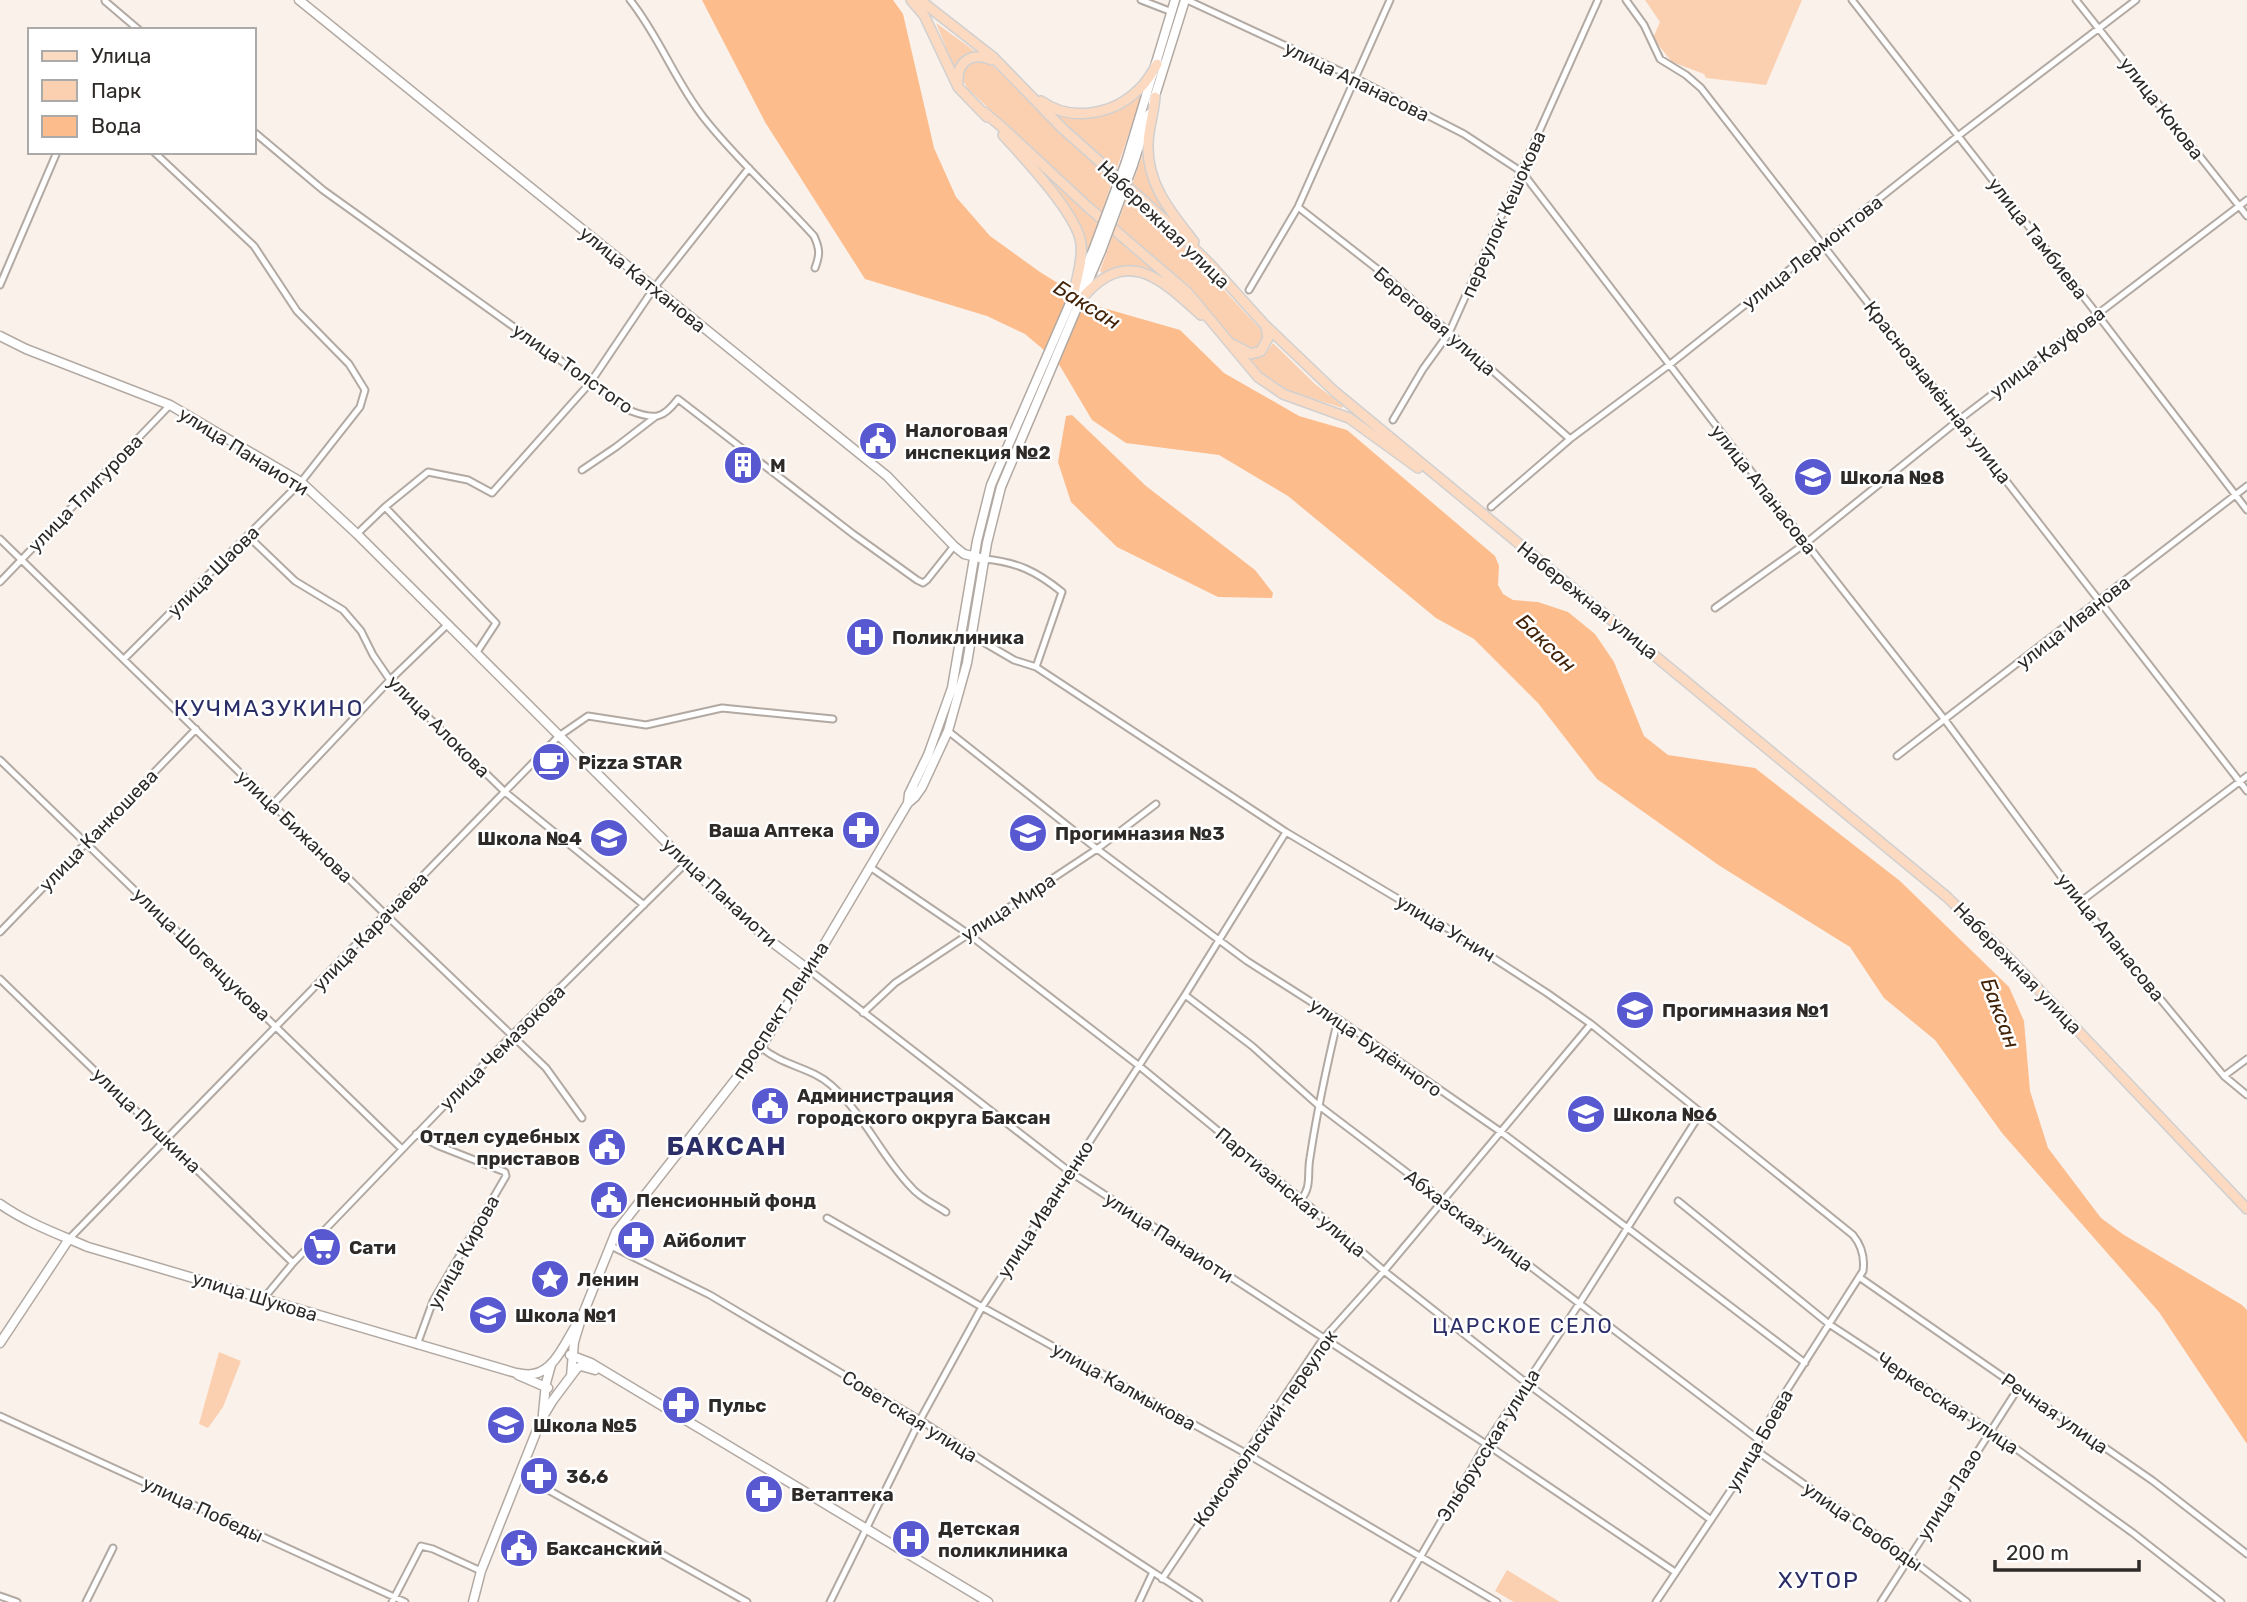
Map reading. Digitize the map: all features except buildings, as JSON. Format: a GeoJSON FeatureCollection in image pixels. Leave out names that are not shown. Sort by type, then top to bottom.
{"type":"FeatureCollection","features":[{"type":"Feature","properties":{"kind":"main road","name":"улица Катханова"},"geometry":{"type":"LineString","coordinates":[[299,0],[887,476],[954,546],[964,554],[979,558]]}},
{"type":"Feature","properties":{"kind":"main road"},"geometry":{"type":"LineString","coordinates":[[911,0],[924,15],[958,87],[984,113],[1075,225],[1081,244],[1081,255],[1074,292]]}},
{"type":"Feature","properties":{"kind":"main road","name":"Набережная улица"},"geometry":{"type":"LineString","coordinates":[[920,0],[985,49],[1063,129],[1164,219],[1306,367],[1955,904],[2247,1209]]}},
{"type":"Feature","properties":{"kind":"main road"},"geometry":{"type":"LineString","coordinates":[[1129,163],[1175,0]]}},
{"type":"Feature","properties":{"kind":"main road"},"geometry":{"type":"LineString","coordinates":[[979,558],[1004,480],[1083,297],[1155,96],[1186,0]]}},
{"type":"Feature","properties":{"kind":"main road"},"geometry":{"type":"LineString","coordinates":[[958,87],[958,74],[967,59],[973,56],[984,57],[1000,64]]}},
{"type":"Feature","properties":{"kind":"main road"},"geometry":{"type":"LineString","coordinates":[[1020,85],[1055,110],[1076,114],[1093,113],[1112,108],[1135,94],[1157,64]]}},
{"type":"Feature","properties":{"kind":"main road"},"geometry":{"type":"LineString","coordinates":[[1155,96],[1148,144],[1154,181],[1162,200],[1209,263]]}},
{"type":"Feature","properties":{"kind":"main road"},"geometry":{"type":"LineString","coordinates":[[984,113],[1186,292],[1246,365],[1271,387],[1349,418],[1456,493]]}},
{"type":"Feature","properties":{"kind":"main road"},"geometry":{"type":"LineString","coordinates":[[979,558],[991,485],[1074,292],[1098,250]]}},
{"type":"Feature","properties":{"kind":"main road"},"geometry":{"type":"LineString","coordinates":[[1083,297],[1096,282],[1110,274],[1125,271],[1144,273],[1167,286],[1215,327]]}},
{"type":"Feature","properties":{"kind":"main road"},"geometry":{"type":"LineString","coordinates":[[1224,338],[1245,352],[1256,353],[1267,343],[1268,332],[1264,324]]}},
{"type":"Feature","properties":{"kind":"main road","name":"улица Панаиоти"},"geometry":{"type":"LineString","coordinates":[[0,336],[26,349],[170,405],[301,482],[764,936],[809,970]]}},
{"type":"Feature","properties":{"kind":"main road","name":"проспект Ленина"},"geometry":{"type":"LineString","coordinates":[[581,1319],[616,1232],[761,1047],[908,803],[922,787],[948,731],[967,663],[979,558]]}},
{"type":"Feature","properties":{"kind":"main road","name":"проспект Ленина"},"geometry":{"type":"LineString","coordinates":[[908,803],[909,794],[929,755],[952,688],[979,558]]}},
{"type":"Feature","properties":{"kind":"main road","name":"улица Шукова"},"geometry":{"type":"LineString","coordinates":[[0,1203],[12,1213],[88,1247],[516,1373],[554,1392],[560,1391]]}},
{"type":"Feature","properties":{"kind":"main road","name":"улица Карачаева"},"geometry":{"type":"LineString","coordinates":[[0,1343],[69,1239]]}},
{"type":"Feature","properties":{"kind":"main road"},"geometry":{"type":"LineString","coordinates":[[570,1376],[574,1342],[581,1319]]}},
{"type":"Feature","properties":{"kind":"main road"},"geometry":{"type":"LineString","coordinates":[[472,1602],[481,1572],[541,1420],[548,1372],[581,1319]]}},
{"type":"Feature","properties":{"kind":"main road"},"geometry":{"type":"LineString","coordinates":[[574,1342],[575,1351],[607,1375],[988,1602]]}},
{"type":"Feature","properties":{"kind":"main road"},"geometry":{"type":"LineString","coordinates":[[516,1373],[538,1373],[555,1358],[567,1353],[582,1358]]}},
{"type":"Feature","properties":{"kind":"main road"},"geometry":{"type":"LineString","coordinates":[[541,1420],[570,1376],[581,1366],[607,1375]]}},
{"type":"Feature","properties":{"kind":"main road"},"geometry":{"type":"LineString","coordinates":[[535,1383],[545,1397]]}},
{"type":"Feature","properties":{"kind":"street"},"geometry":{"type":"LineString","coordinates":[[630,0],[647,21],[663,54],[704,117],[814,236],[820,256],[815,268]]}},
{"type":"Feature","properties":{"kind":"street"},"geometry":{"type":"LineString","coordinates":[[1141,0],[1172,12]]}},
{"type":"Feature","properties":{"kind":"street","name":"улица Апанасова"},"geometry":{"type":"LineString","coordinates":[[1186,0],[1355,78],[1464,134],[1522,172],[1668,365],[1945,720],[2080,902],[2224,1076],[2247,1095]]}},
{"type":"Feature","properties":{"kind":"street"},"geometry":{"type":"LineString","coordinates":[[1249,290],[1298,207],[1390,0]]}},
{"type":"Feature","properties":{"kind":"street","name":"переулок Кешокова"},"geometry":{"type":"LineString","coordinates":[[1393,420],[1423,369],[1449,333],[1598,0]]}},
{"type":"Feature","properties":{"kind":"street","name":"Краснознамённая улица"},"geometry":{"type":"LineString","coordinates":[[1626,0],[1644,25],[1660,59],[1701,88],[2247,791]]}},
{"type":"Feature","properties":{"kind":"street","name":"улица Тамбиева"},"geometry":{"type":"LineString","coordinates":[[1852,0],[2247,510]]}},
{"type":"Feature","properties":{"kind":"street","name":"улица Кокова"},"geometry":{"type":"LineString","coordinates":[[2076,0],[2247,216]]}},
{"type":"Feature","properties":{"kind":"street","name":"улица Лермонтова"},"geometry":{"type":"LineString","coordinates":[[1491,507],[1570,439],[2136,0]]}},
{"type":"Feature","properties":{"kind":"street"},"geometry":{"type":"LineString","coordinates":[[105,1],[137,28]]}},
{"type":"Feature","properties":{"kind":"street","name":"улица Толстого"},"geometry":{"type":"LineString","coordinates":[[256,134],[323,190],[631,411],[655,417],[664,415],[678,399],[917,580],[923,583],[927,580],[954,546]]}},
{"type":"Feature","properties":{"kind":"street"},"geometry":{"type":"LineString","coordinates":[[0,285],[56,154]]}},
{"type":"Feature","properties":{"kind":"street","name":"улица Шаова"},"geometry":{"type":"LineString","coordinates":[[124,659],[301,482],[360,407],[365,390],[349,364],[297,311],[254,246],[156,154]]}},
{"type":"Feature","properties":{"kind":"street"},"geometry":{"type":"LineString","coordinates":[[357,534],[428,472],[468,480],[492,493],[590,383],[654,288],[749,168]]}},
{"type":"Feature","properties":{"kind":"street","name":"улица Кауфова"},"geometry":{"type":"LineString","coordinates":[[1715,608],[1806,543],[1960,419],[2247,200]]}},
{"type":"Feature","properties":{"kind":"street","name":"Береговая улица"},"geometry":{"type":"LineString","coordinates":[[1298,207],[1376,268],[1570,439]]}},
{"type":"Feature","properties":{"kind":"street","name":"улица Тлигурова"},"geometry":{"type":"LineString","coordinates":[[0,582],[170,405]]}},
{"type":"Feature","properties":{"kind":"street"},"geometry":{"type":"LineString","coordinates":[[582,470],[655,417]]}},
{"type":"Feature","properties":{"kind":"street","name":"улица Иванова"},"geometry":{"type":"LineString","coordinates":[[1897,756],[2247,486]]}},
{"type":"Feature","properties":{"kind":"street"},"geometry":{"type":"LineString","coordinates":[[385,507],[496,624],[477,652]]}},
{"type":"Feature","properties":{"kind":"street","name":"улица Алокова"},"geometry":{"type":"LineString","coordinates":[[248,536],[295,581],[343,610],[361,631],[390,680],[505,792],[644,905]]}},
{"type":"Feature","properties":{"kind":"street","name":"улица Бижанова"},"geometry":{"type":"LineString","coordinates":[[0,539],[546,1068],[582,1118]]}},
{"type":"Feature","properties":{"kind":"street"},"geometry":{"type":"LineString","coordinates":[[979,558],[1028,568],[1062,592],[1036,667]]}},
{"type":"Feature","properties":{"kind":"street"},"geometry":{"type":"LineString","coordinates":[[273,804],[390,680],[448,624]]}},
{"type":"Feature","properties":{"kind":"street","name":"улица Угнич"},"geometry":{"type":"LineString","coordinates":[[972,636],[1014,660],[1036,667],[1286,832],[1506,964],[1591,1024],[1853,1235],[1862,1251],[1864,1262],[1859,1277]]}},
{"type":"Feature","properties":{"kind":"street","name":"улица Карачаева"},"geometry":{"type":"LineString","coordinates":[[69,1239],[559,736],[588,716],[646,725],[722,708],[833,719]]}},
{"type":"Feature","properties":{"kind":"street","name":"улица Канкошева"},"geometry":{"type":"LineString","coordinates":[[0,932],[196,729]]}},
{"type":"Feature","properties":{"kind":"street","name":"улица Будённого"},"geometry":{"type":"LineString","coordinates":[[948,731],[1097,849],[1247,961],[1338,1019],[1501,1132],[1805,1363]]}},
{"type":"Feature","properties":{"kind":"street","name":"улица Шогенцукова"},"geometry":{"type":"LineString","coordinates":[[0,760],[402,1149]]}},
{"type":"Feature","properties":{"kind":"street"},"geometry":{"type":"LineString","coordinates":[[2080,902],[2247,776]]}},
{"type":"Feature","properties":{"kind":"street","name":"улица Мира"},"geometry":{"type":"LineString","coordinates":[[863,1013],[895,983],[1097,849],[1156,804]]}},
{"type":"Feature","properties":{"kind":"street","name":"улица Иванченко"},"geometry":{"type":"LineString","coordinates":[[830,1602],[920,1420],[982,1307],[1185,995],[1286,832]]}},
{"type":"Feature","properties":{"kind":"street","name":"улица Чемазокова"},"geometry":{"type":"LineString","coordinates":[[264,1298],[293,1263],[511,1036],[687,862]]}},
{"type":"Feature","properties":{"kind":"street","name":"Партизанская улица"},"geometry":{"type":"LineString","coordinates":[[870,867],[967,933],[1138,1065],[1384,1271],[1525,1382],[1711,1520]]}},
{"type":"Feature","properties":{"kind":"street","name":"улица Панаиоти"},"geometry":{"type":"LineString","coordinates":[[809,970],[1070,1172],[1486,1444],[1675,1572]]}},
{"type":"Feature","properties":{"kind":"street","name":"улица Пушкина"},"geometry":{"type":"LineString","coordinates":[[0,979],[293,1263]]}},
{"type":"Feature","properties":{"kind":"street","name":"Абхазская улица"},"geometry":{"type":"LineString","coordinates":[[1185,995],[1252,1046],[1318,1105],[1759,1440]]}},
{"type":"Feature","properties":{"kind":"street"},"geometry":{"type":"LineString","coordinates":[[1301,1199],[1308,1187],[1318,1105],[1338,1019]]}},
{"type":"Feature","properties":{"kind":"street","name":"Комсомольский переулок"},"geometry":{"type":"LineString","coordinates":[[1162,1579],[1324,1339],[1591,1024]]}},
{"type":"Feature","properties":{"kind":"street"},"geometry":{"type":"LineString","coordinates":[[761,1047],[769,1055],[816,1074],[829,1083],[861,1119],[910,1187],[946,1212]]}},
{"type":"Feature","properties":{"kind":"street"},"geometry":{"type":"LineString","coordinates":[[2224,1076],[2247,1059]]}},
{"type":"Feature","properties":{"kind":"street","name":"Эльбрусская улица"},"geometry":{"type":"LineString","coordinates":[[1394,1602],[1486,1444],[1700,1114]]}},
{"type":"Feature","properties":{"kind":"street","name":"улица Кирова"},"geometry":{"type":"LineString","coordinates":[[416,1134],[505,1172],[506,1176],[433,1301],[416,1345]]}},
{"type":"Feature","properties":{"kind":"street","name":"Черкесская улица"},"geometry":{"type":"LineString","coordinates":[[1678,1201],[1829,1324],[1990,1430],[2133,1532],[2221,1602]]}},
{"type":"Feature","properties":{"kind":"street","name":"улица Калмыкова"},"geometry":{"type":"LineString","coordinates":[[827,1217],[982,1307],[1247,1454],[1497,1602]]}},
{"type":"Feature","properties":{"kind":"street","name":"Советская улица"},"geometry":{"type":"LineString","coordinates":[[611,1246],[710,1295],[920,1420],[1199,1602]]}},
{"type":"Feature","properties":{"kind":"street","name":"улица Боева"},"geometry":{"type":"LineString","coordinates":[[1656,1602],[1757,1451],[1759,1440],[1859,1277]]}},
{"type":"Feature","properties":{"kind":"street","name":"Речная улица"},"geometry":{"type":"LineString","coordinates":[[1859,1277],[2153,1481],[2247,1554]]}},
{"type":"Feature","properties":{"kind":"street","name":"улица Лазо"},"geometry":{"type":"LineString","coordinates":[[1881,1602],[2019,1387]]}},
{"type":"Feature","properties":{"kind":"street","name":"улица Победы"},"geometry":{"type":"LineString","coordinates":[[0,1416],[393,1600],[405,1602]]}},
{"type":"Feature","properties":{"kind":"street","name":"улица Свободы"},"geometry":{"type":"LineString","coordinates":[[1757,1451],[1967,1602]]}},
{"type":"Feature","properties":{"kind":"street"},"geometry":{"type":"LineString","coordinates":[[520,1474],[747,1602]]}},
{"type":"Feature","properties":{"kind":"street"},"geometry":{"type":"LineString","coordinates":[[393,1600],[421,1546],[481,1572]]}},
{"type":"Feature","properties":{"kind":"street"},"geometry":{"type":"LineString","coordinates":[[86,1602],[113,1548]]}},
{"type":"Feature","properties":{"kind":"street"},"geometry":{"type":"LineString","coordinates":[[1139,1602],[1153,1572]]}},
{"type":"Feature","properties":{"kind":"street"},"geometry":{"type":"LineString","coordinates":[[0,1596],[17,1602]]}},
{"type":"Feature","properties":{"kind":"green space"},"geometry":{"type":"Polygon","coordinates":[[[1645,0],[1802,0],[1766,85],[1706,78],[1704,74],[1672,62],[1653,38],[1660,22],[1645,0]]]}},
{"type":"Feature","properties":{"kind":"green space"},"geometry":{"type":"Polygon","coordinates":[[[936,23],[976,52],[961,60],[955,70],[936,23]]]}},
{"type":"Feature","properties":{"kind":"green space"},"geometry":{"type":"Polygon","coordinates":[[[971,61],[986,61],[993,66],[1113,179],[1101,214],[969,90],[962,75],[971,61]]]}},
{"type":"Feature","properties":{"kind":"green space"},"geometry":{"type":"Polygon","coordinates":[[[1138,95],[1141,98],[1116,171],[1054,115],[1099,115],[1118,108],[1138,95]]]}},
{"type":"Feature","properties":{"kind":"green space"},"geometry":{"type":"Polygon","coordinates":[[[1015,145],[1098,222],[1086,254],[1082,234],[1015,145]]]}},
{"type":"Feature","properties":{"kind":"green space"},"geometry":{"type":"Polygon","coordinates":[[[1143,154],[1157,197],[1184,233],[1132,185],[1143,154]]]}},
{"type":"Feature","properties":{"kind":"green space"},"geometry":{"type":"Polygon","coordinates":[[[1129,192],[1263,332],[1263,345],[1251,352],[1239,346],[1195,295],[1116,228],[1129,192]]]}},
{"type":"Feature","properties":{"kind":"green space"},"geometry":{"type":"Polygon","coordinates":[[[1113,235],[1187,297],[1167,283],[1113,270],[1103,274],[1100,271],[1113,235]]]}},
{"type":"Feature","properties":{"kind":"green space"},"geometry":{"type":"Polygon","coordinates":[[[1273,343],[1315,384],[1343,406],[1342,408],[1291,391],[1258,370],[1250,359],[1265,355],[1273,343]]]}},
{"type":"Feature","properties":{"kind":"green space"},"geometry":{"type":"Polygon","coordinates":[[[219,1352],[241,1361],[223,1407],[208,1428],[199,1424],[219,1352]]]}},
{"type":"Feature","properties":{"kind":"green space"},"geometry":{"type":"Polygon","coordinates":[[[1507,1570],[1560,1602],[1514,1602],[1495,1591],[1507,1570]]]}},
{"type":"Feature","properties":{"kind":"water","name":"Баксан"},"geometry":{"type":"Polygon","coordinates":[[[702,0],[893,0],[903,14],[934,148],[956,197],[990,236],[1093,305],[1180,330],[1224,373],[1299,416],[1347,430],[1495,556],[1499,566],[1498,585],[1503,594],[1513,600],[1538,602],[1568,612],[1595,634],[1614,662],[1644,736],[1668,755],[1755,768],[1900,881],[2009,987],[2024,1021],[2030,1091],[2048,1148],[2101,1218],[2124,1235],[2247,1310],[2247,1444],[2159,1312],[2002,1133],[1935,1040],[1884,998],[1850,947],[1720,866],[1597,779],[1538,703],[1474,639],[1436,618],[1288,496],[1219,455],[1126,443],[1092,420],[1057,361],[1025,334],[987,316],[865,279],[765,122],[702,0]]]}},
{"type":"Feature","properties":{"kind":"water"},"geometry":{"type":"Polygon","coordinates":[[[1072,415],[1146,486],[1255,570],[1273,593],[1272,598],[1218,597],[1117,547],[1071,502],[1058,462],[1066,416],[1072,415]]]}},
{"type":"Feature","properties":{"kind":"place","name":"Налоговая инспекция №2"},"geometry":{"type":"Point","coordinates":[878,441]}},
{"type":"Feature","properties":{"kind":"place","name":"М"},"geometry":{"type":"Point","coordinates":[743,465]}},
{"type":"Feature","properties":{"kind":"place","name":"Школа №8"},"geometry":{"type":"Point","coordinates":[1813,477]}},
{"type":"Feature","properties":{"kind":"place","name":"Поликлиника"},"geometry":{"type":"Point","coordinates":[865,637]}},
{"type":"Feature","properties":{"kind":"place","name":"Pizza STAR"},"geometry":{"type":"Point","coordinates":[551,762]}},
{"type":"Feature","properties":{"kind":"place","name":"Ваша Аптека"},"geometry":{"type":"Point","coordinates":[861,830]}},
{"type":"Feature","properties":{"kind":"place","name":"Прогимназия №3"},"geometry":{"type":"Point","coordinates":[1028,833]}},
{"type":"Feature","properties":{"kind":"place","name":"Школа №4"},"geometry":{"type":"Point","coordinates":[609,838]}},
{"type":"Feature","properties":{"kind":"place","name":"Прогимназия №1"},"geometry":{"type":"Point","coordinates":[1635,1010]}},
{"type":"Feature","properties":{"kind":"place","name":"Администрация городского округа Баксан"},"geometry":{"type":"Point","coordinates":[770,1106]}},
{"type":"Feature","properties":{"kind":"place","name":"Школа №6"},"geometry":{"type":"Point","coordinates":[1586,1114]}},
{"type":"Feature","properties":{"kind":"place","name":"Отдел судебных приставов"},"geometry":{"type":"Point","coordinates":[607,1147]}},
{"type":"Feature","properties":{"kind":"place","name":"Пенсионный фонд"},"geometry":{"type":"Point","coordinates":[609,1200]}},
{"type":"Feature","properties":{"kind":"place","name":"Айболит"},"geometry":{"type":"Point","coordinates":[636,1240]}},
{"type":"Feature","properties":{"kind":"place","name":"Сати"},"geometry":{"type":"Point","coordinates":[322,1247]}},
{"type":"Feature","properties":{"kind":"place","name":"Ленин"},"geometry":{"type":"Point","coordinates":[550,1279]}},
{"type":"Feature","properties":{"kind":"place","name":"Школа №1"},"geometry":{"type":"Point","coordinates":[488,1315]}},
{"type":"Feature","properties":{"kind":"place","name":"Пульс"},"geometry":{"type":"Point","coordinates":[681,1405]}},
{"type":"Feature","properties":{"kind":"place","name":"Школа №5"},"geometry":{"type":"Point","coordinates":[506,1425]}},
{"type":"Feature","properties":{"kind":"place","name":"36,6"},"geometry":{"type":"Point","coordinates":[539,1476]}},
{"type":"Feature","properties":{"kind":"place","name":"Ветаптека"},"geometry":{"type":"Point","coordinates":[764,1494]}},
{"type":"Feature","properties":{"kind":"place","name":"Детская поликлиника"},"geometry":{"type":"Point","coordinates":[911,1539]}},
{"type":"Feature","properties":{"kind":"place","name":"Баксанский"},"geometry":{"type":"Point","coordinates":[519,1548]}},
{"type":"Feature","properties":{"kind":"district","name":"КУЧМАЗУКИНО"},"geometry":{"type":"Point","coordinates":[269,708]}},
{"type":"Feature","properties":{"kind":"district","name":"БАКСАН"},"geometry":{"type":"Point","coordinates":[727,1146]}},
{"type":"Feature","properties":{"kind":"district","name":"ЦАРСКОЕ СЕЛО"},"geometry":{"type":"Point","coordinates":[1523,1326]}},
{"type":"Feature","properties":{"kind":"district","name":"ХУТОР"},"geometry":{"type":"Point","coordinates":[1819,1580]}}]}
